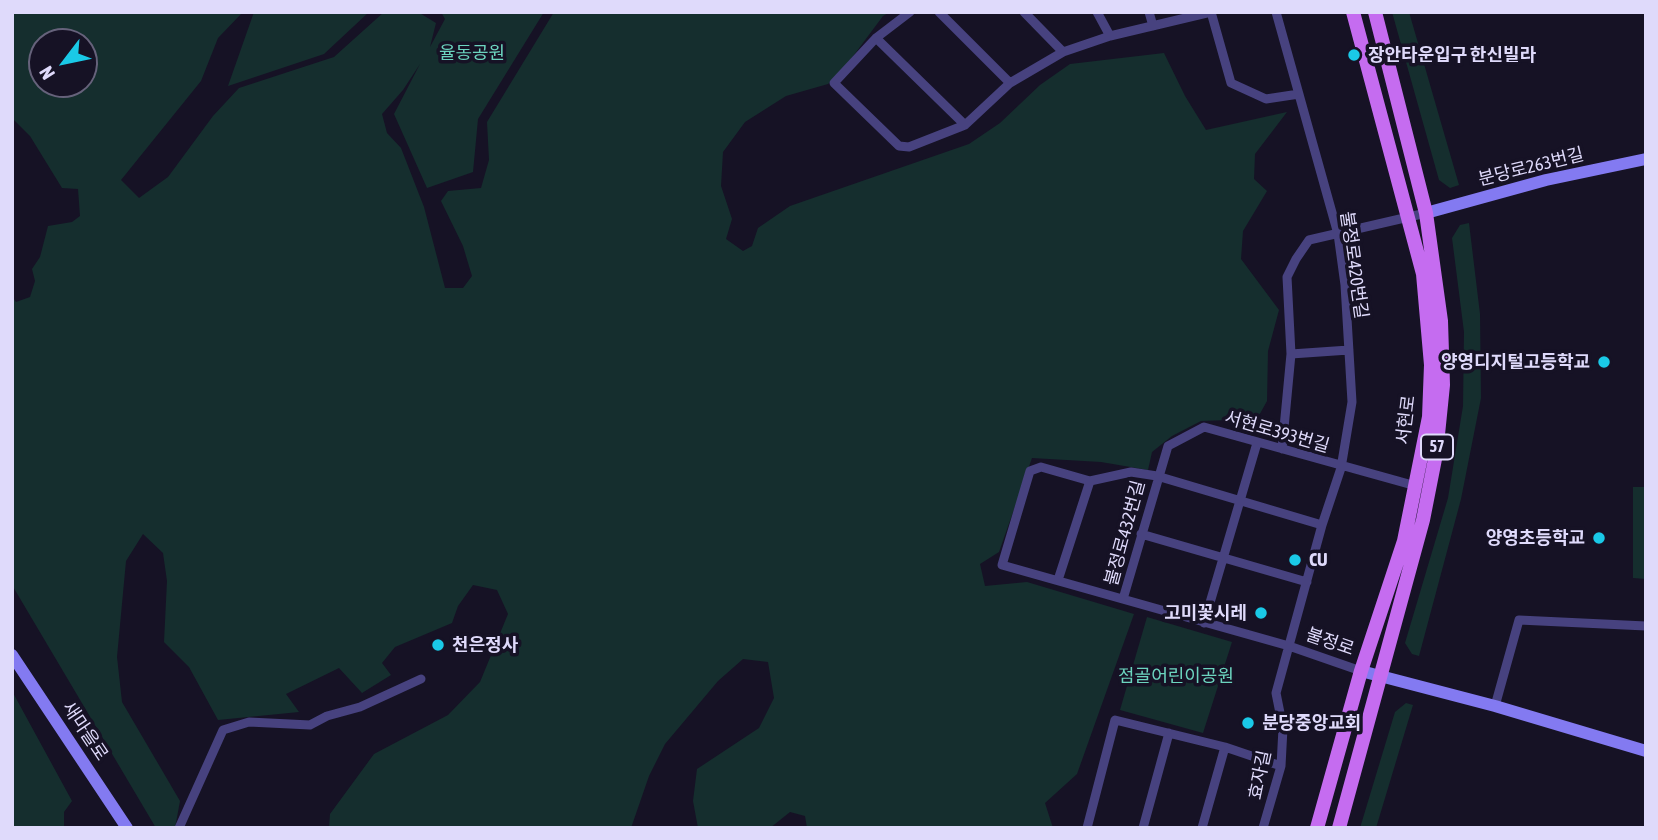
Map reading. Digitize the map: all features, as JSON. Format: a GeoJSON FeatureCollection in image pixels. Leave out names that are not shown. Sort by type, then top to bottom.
{"type":"FeatureCollection","features":[{"type":"Feature","properties":{"kind":"main road","name":"서현로"},"geometry":{"type":"LineString","coordinates":[[1317,828],[1361,671],[1404,541],[1429,417],[1431,365],[1423,274],[1353,12]]}},
{"type":"Feature","properties":{"kind":"main road","name":"서현로"},"geometry":{"type":"LineString","coordinates":[[1339,828],[1423,520],[1441,409],[1441,321],[1426,213],[1375,12]]}},
{"type":"Feature","properties":{"kind":"street"},"geometry":{"type":"LineString","coordinates":[[911,12],[876,38],[834,83],[899,146],[928,141],[965,125],[1010,83],[1063,52],[1110,36],[1211,12],[1231,83],[1266,99],[1299,94]]}},
{"type":"Feature","properties":{"kind":"street"},"geometry":{"type":"LineString","coordinates":[[939,12],[1010,83]]}},
{"type":"Feature","properties":{"kind":"street"},"geometry":{"type":"LineString","coordinates":[[1024,12],[1063,52]]}},
{"type":"Feature","properties":{"kind":"street"},"geometry":{"type":"LineString","coordinates":[[1097,12],[1110,36]]}},
{"type":"Feature","properties":{"kind":"street"},"geometry":{"type":"LineString","coordinates":[[1149,12],[1153,26]]}},
{"type":"Feature","properties":{"kind":"street","name":"불정로420번길"},"geometry":{"type":"LineString","coordinates":[[1276,12],[1338,234],[1352,402],[1341,468],[1322,525],[1289,646]]}},
{"type":"Feature","properties":{"kind":"street"},"geometry":{"type":"LineString","coordinates":[[876,38],[965,125]]}},
{"type":"Feature","properties":{"kind":"street","name":"분당로263번길"},"geometry":{"type":"LineString","coordinates":[[1426,213],[1546,180],[1646,159]]}},
{"type":"Feature","properties":{"kind":"street"},"geometry":{"type":"LineString","coordinates":[[1282,449],[1291,354],[1286,277],[1309,240],[1426,213]]}},
{"type":"Feature","properties":{"kind":"street"},"geometry":{"type":"LineString","coordinates":[[1291,354],[1349,350]]}},
{"type":"Feature","properties":{"kind":"street","name":"서현로393번길"},"geometry":{"type":"LineString","coordinates":[[1157,476],[1168,446],[1204,428],[1341,468],[1416,486]]}},
{"type":"Feature","properties":{"kind":"street"},"geometry":{"type":"LineString","coordinates":[[1205,623],[1257,443]]}},
{"type":"Feature","properties":{"kind":"street","name":"불정로"},"geometry":{"type":"LineString","coordinates":[[1090,481],[1041,467],[1030,471],[1002,565],[1289,646],[1361,671],[1495,706],[1646,751]]}},
{"type":"Feature","properties":{"kind":"street"},"geometry":{"type":"LineString","coordinates":[[1058,580],[1090,481],[1131,472],[1157,476],[1322,525]]}},
{"type":"Feature","properties":{"kind":"street","name":"불정로432번길"},"geometry":{"type":"LineString","coordinates":[[1123,599],[1157,476]]}},
{"type":"Feature","properties":{"kind":"street"},"geometry":{"type":"LineString","coordinates":[[1141,534],[1307,582]]}},
{"type":"Feature","properties":{"kind":"street"},"geometry":{"type":"LineString","coordinates":[[1495,706],[1520,620],[1646,626]]}},
{"type":"Feature","properties":{"kind":"street","name":"효자길"},"geometry":{"type":"LineString","coordinates":[[1263,828],[1281,766],[1283,728],[1276,693],[1289,646]]}},
{"type":"Feature","properties":{"kind":"street","name":"새마을로"},"geometry":{"type":"LineString","coordinates":[[12,655],[127,828]]}},
{"type":"Feature","properties":{"kind":"street"},"geometry":{"type":"LineString","coordinates":[[179,828],[223,730],[249,722],[310,725],[327,716],[360,707],[421,678]]}},
{"type":"Feature","properties":{"kind":"street"},"geometry":{"type":"LineString","coordinates":[[1087,828],[1115,720],[1225,747],[1281,766]]}},
{"type":"Feature","properties":{"kind":"street"},"geometry":{"type":"LineString","coordinates":[[1143,828],[1169,733]]}},
{"type":"Feature","properties":{"kind":"street"},"geometry":{"type":"LineString","coordinates":[[1202,828],[1225,747]]}},
{"type":"Feature","properties":{"kind":"green space","name":"율동공원"},"geometry":{"type":"Polygon","coordinates":[[[12,12],[243,12],[218,38],[201,81],[121,180],[139,198],[168,177],[213,116],[239,88],[334,57],[384,12],[418,12],[436,23],[430,47],[445,19],[441,12],[544,12],[478,119],[473,172],[427,188],[394,114],[420,64],[403,90],[382,114],[387,133],[401,148],[424,207],[445,288],[463,288],[472,276],[463,246],[441,201],[448,191],[481,188],[489,160],[487,122],[554,12],[890,12],[883,16],[842,71],[828,84],[786,96],[745,122],[723,152],[721,186],[732,219],[726,239],[743,251],[752,246],[758,228],[790,206],[969,144],[1000,123],[1040,85],[1070,64],[1164,53],[1185,96],[1206,130],[1287,112],[1255,154],[1254,179],[1267,191],[1243,231],[1241,259],[1279,310],[1268,351],[1267,401],[1257,419],[1201,421],[1172,436],[1152,452],[1148,470],[1101,462],[1032,458],[999,552],[980,564],[985,586],[1027,582],[1134,614],[1077,774],[1045,803],[1053,828],[807,828],[805,816],[790,812],[770,828],[698,828],[693,801],[697,769],[759,728],[774,698],[768,662],[743,659],[718,681],[665,744],[649,776],[631,828],[329,828],[330,814],[374,754],[448,715],[480,682],[508,614],[497,590],[473,585],[458,606],[452,623],[395,647],[382,663],[391,675],[362,693],[339,668],[286,694],[299,712],[218,720],[189,667],[164,642],[167,581],[163,553],[143,534],[126,561],[117,657],[122,702],[180,801],[175,828],[156,828],[12,585],[12,296],[16,302],[30,297],[35,281],[32,269],[40,257],[48,226],[72,222],[80,216],[78,189],[62,188],[30,136],[12,118],[12,12]]]}},
{"type":"Feature","properties":{"kind":"green space"},"geometry":{"type":"Polygon","coordinates":[[[254,12],[369,12],[324,54],[228,86],[254,12]]]}},
{"type":"Feature","properties":{"kind":"green space"},"geometry":{"type":"Polygon","coordinates":[[[1392,12],[1409,12],[1459,185],[1450,188],[1439,180],[1392,12]]]}},
{"type":"Feature","properties":{"kind":"green space"},"geometry":{"type":"Polygon","coordinates":[[[1469,223],[1480,314],[1481,398],[1461,499],[1419,656],[1412,654],[1405,643],[1448,498],[1463,406],[1464,332],[1452,238],[1460,225],[1469,223]]]}},
{"type":"Feature","properties":{"kind":"green space"},"geometry":{"type":"Polygon","coordinates":[[[1633,487],[1646,487],[1646,579],[1633,578],[1633,487]]]}},
{"type":"Feature","properties":{"kind":"green space","name":"점골어린이공원"},"geometry":{"type":"Polygon","coordinates":[[[1147,617],[1232,642],[1203,733],[1120,710],[1147,617]]]}},
{"type":"Feature","properties":{"kind":"green space"},"geometry":{"type":"Polygon","coordinates":[[[12,691],[72,801],[64,812],[64,828],[12,828],[12,691]]]}},
{"type":"Feature","properties":{"kind":"green space"},"geometry":{"type":"Polygon","coordinates":[[[1406,703],[1413,705],[1376,828],[1360,828],[1395,712],[1406,703]]]}},
{"type":"Feature","properties":{"kind":"place","name":"장안타운입구 한신빌라"},"geometry":{"type":"Point","coordinates":[1354,55]}},
{"type":"Feature","properties":{"kind":"place","name":"양영디지털고등학교"},"geometry":{"type":"Point","coordinates":[1604,362]}},
{"type":"Feature","properties":{"kind":"place","name":"양영초등학교"},"geometry":{"type":"Point","coordinates":[1599,538]}},
{"type":"Feature","properties":{"kind":"place","name":"CU"},"geometry":{"type":"Point","coordinates":[1295,560]}},
{"type":"Feature","properties":{"kind":"place","name":"고미꽃시레"},"geometry":{"type":"Point","coordinates":[1261,613]}},
{"type":"Feature","properties":{"kind":"place","name":"천은정사"},"geometry":{"type":"Point","coordinates":[438,645]}},
{"type":"Feature","properties":{"kind":"place","name":"분당중앙교회"},"geometry":{"type":"Point","coordinates":[1248,723]}}]}
